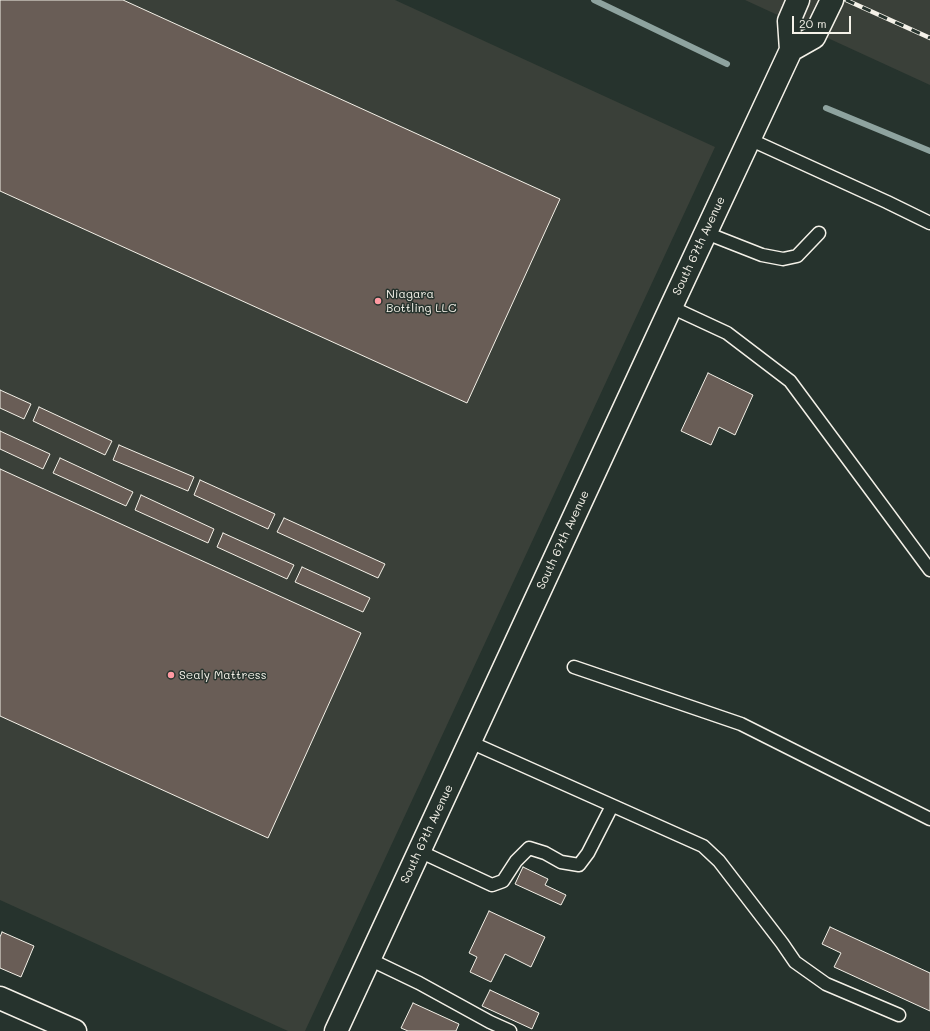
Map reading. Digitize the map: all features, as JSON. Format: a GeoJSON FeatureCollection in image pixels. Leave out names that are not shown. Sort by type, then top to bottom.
{"type":"FeatureCollection","features":[{"type":"Feature","properties":{"kind":"main road"},"geometry":{"type":"LineString","coordinates":[[798,0],[788,21],[792,50],[814,37],[832,0]]}},
{"type":"Feature","properties":{"kind":"main road","name":"South 67th Avenue"},"geometry":{"type":"LineString","coordinates":[[336,1031],[749,139],[792,50]]}},
{"type":"Feature","properties":{"kind":"main road"},"geometry":{"type":"LineString","coordinates":[[0,998],[75,1031]]}},
{"type":"Feature","properties":{"kind":"lane"},"geometry":{"type":"LineString","coordinates":[[749,139],[930,223]]}},
{"type":"Feature","properties":{"kind":"lane"},"geometry":{"type":"LineString","coordinates":[[706,233],[762,255],[783,259],[797,256],[819,233]]}},
{"type":"Feature","properties":{"kind":"lane"},"geometry":{"type":"LineString","coordinates":[[671,307],[727,333],[790,381],[930,570]]}},
{"type":"Feature","properties":{"kind":"lane"},"geometry":{"type":"LineString","coordinates":[[574,667],[741,724],[930,819]]}},
{"type":"Feature","properties":{"kind":"lane"},"geometry":{"type":"LineString","coordinates":[[470,742],[702,846],[719,861],[795,962],[826,984],[899,1015]]}},
{"type":"Feature","properties":{"kind":"lane"},"geometry":{"type":"LineString","coordinates":[[419,851],[492,885],[503,881],[516,861],[529,848],[545,853],[561,862],[579,865],[588,853],[612,806]]}},
{"type":"Feature","properties":{"kind":"lane"},"geometry":{"type":"LineString","coordinates":[[369,959],[419,982],[490,1022],[510,1031]]}},
{"type":"Feature","properties":{"kind":"shaded area"},"geometry":{"type":"Polygon","coordinates":[[[0,0],[395,0],[715,147],[305,1031],[288,1031],[0,900],[0,0]]]}},
{"type":"Feature","properties":{"kind":"shaded area"},"geometry":{"type":"Polygon","coordinates":[[[745,0],[930,0],[930,85],[745,0]]]}},
{"type":"Feature","properties":{"kind":"building","name":"Niagara Bottling LLC"},"geometry":{"type":"Polygon","coordinates":[[[0,0],[123,0],[560,199],[467,403],[0,191],[0,0]]]}},
{"type":"Feature","properties":{"kind":"building"},"geometry":{"type":"Polygon","coordinates":[[[708,373],[753,395],[735,435],[719,427],[711,445],[681,431],[708,373]]]}},
{"type":"Feature","properties":{"kind":"building"},"geometry":{"type":"Polygon","coordinates":[[[0,390],[31,404],[24,419],[0,408],[0,390]]]}},
{"type":"Feature","properties":{"kind":"building"},"geometry":{"type":"Polygon","coordinates":[[[39,407],[112,441],[105,455],[33,421],[39,407]]]}},
{"type":"Feature","properties":{"kind":"building"},"geometry":{"type":"Polygon","coordinates":[[[0,431],[50,454],[43,469],[0,449],[0,431]]]}},
{"type":"Feature","properties":{"kind":"building"},"geometry":{"type":"Polygon","coordinates":[[[119,445],[194,477],[188,491],[113,460],[119,445]]]}},
{"type":"Feature","properties":{"kind":"building"},"geometry":{"type":"Polygon","coordinates":[[[60,458],[133,492],[126,506],[53,473],[60,458]]]}},
{"type":"Feature","properties":{"kind":"building","name":"Sealy Mattress"},"geometry":{"type":"Polygon","coordinates":[[[0,469],[361,633],[268,838],[0,716],[0,469]]]}},
{"type":"Feature","properties":{"kind":"building"},"geometry":{"type":"Polygon","coordinates":[[[200,480],[275,514],[268,529],[194,495],[200,480]]]}},
{"type":"Feature","properties":{"kind":"building"},"geometry":{"type":"Polygon","coordinates":[[[141,495],[214,529],[208,543],[135,510],[141,495]]]}},
{"type":"Feature","properties":{"kind":"building"},"geometry":{"type":"Polygon","coordinates":[[[284,518],[385,564],[378,578],[277,532],[284,518]]]}},
{"type":"Feature","properties":{"kind":"building"},"geometry":{"type":"Polygon","coordinates":[[[223,533],[294,565],[287,579],[217,547],[223,533]]]}},
{"type":"Feature","properties":{"kind":"building"},"geometry":{"type":"Polygon","coordinates":[[[302,567],[370,598],[363,612],[295,582],[302,567]]]}},
{"type":"Feature","properties":{"kind":"building"},"geometry":{"type":"Polygon","coordinates":[[[523,867],[548,879],[545,885],[566,895],[561,905],[515,884],[523,867]]]}},
{"type":"Feature","properties":{"kind":"building"},"geometry":{"type":"Polygon","coordinates":[[[489,911],[545,937],[531,967],[505,954],[491,982],[470,972],[477,957],[469,953],[489,911]]]}},
{"type":"Feature","properties":{"kind":"building"},"geometry":{"type":"Polygon","coordinates":[[[830,927],[930,973],[930,1011],[834,967],[841,953],[822,944],[830,927]]]}},
{"type":"Feature","properties":{"kind":"building"},"geometry":{"type":"Polygon","coordinates":[[[2,932],[34,946],[21,977],[0,968],[0,937],[2,932]]]}},
{"type":"Feature","properties":{"kind":"building"},"geometry":{"type":"Polygon","coordinates":[[[490,990],[539,1013],[532,1029],[482,1006],[490,990]]]}},
{"type":"Feature","properties":{"kind":"building"},"geometry":{"type":"Polygon","coordinates":[[[413,1003],[459,1024],[456,1031],[408,1031],[401,1028],[413,1003]]]}},
{"type":"Feature","properties":{"kind":"waterway"},"geometry":{"type":"LineString","coordinates":[[594,0],[727,64]]}},
{"type":"Feature","properties":{"kind":"waterway"},"geometry":{"type":"LineString","coordinates":[[826,108],[930,151]]}},
{"type":"Feature","properties":{"kind":"railway"},"geometry":{"type":"LineString","coordinates":[[846,0],[930,38]]}},
{"type":"Feature","properties":{"kind":"place","name":"Niagara Bottling LLC"},"geometry":{"type":"Point","coordinates":[378,301]}},
{"type":"Feature","properties":{"kind":"place","name":"Sealy Mattress"},"geometry":{"type":"Point","coordinates":[171,675]}}]}
